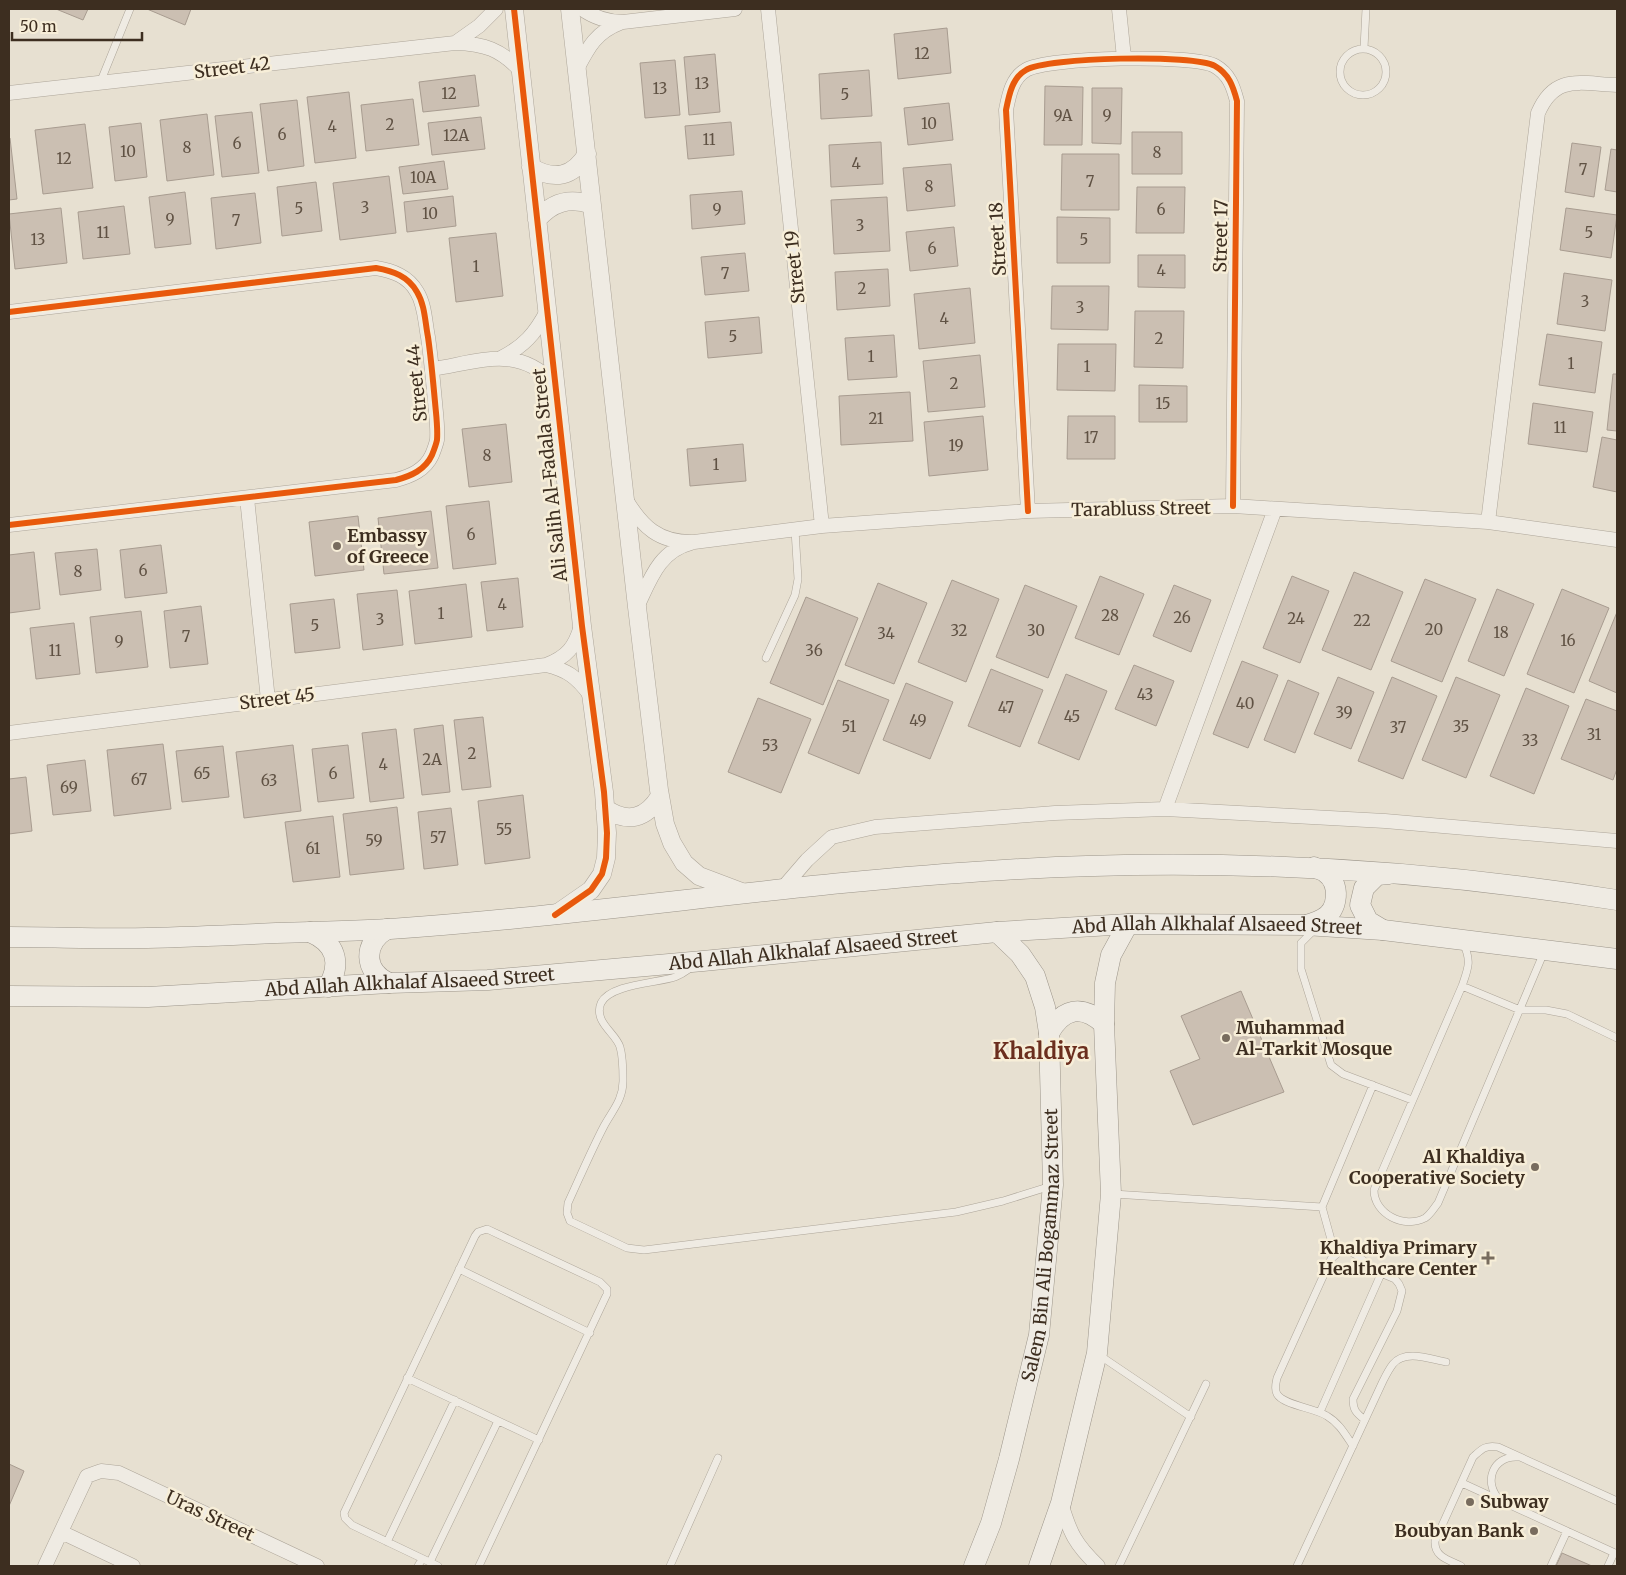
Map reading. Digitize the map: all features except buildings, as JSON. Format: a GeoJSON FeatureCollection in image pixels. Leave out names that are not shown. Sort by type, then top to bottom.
{"type":"FeatureCollection","features":[{"type":"Feature","properties":{"kind":"main road"},"geometry":{"type":"LineString","coordinates":[[9,937],[144,938],[387,929],[554,915],[782,889],[1002,870],[1130,864],[1314,867],[1394,873],[1566,891],[1617,900]]}},
{"type":"Feature","properties":{"kind":"main road"},"geometry":{"type":"LineString","coordinates":[[1311,926],[1324,919],[1333,909],[1337,896],[1334,883],[1326,872],[1314,867]]}},
{"type":"Feature","properties":{"kind":"main road"},"geometry":{"type":"LineString","coordinates":[[1383,930],[1368,921],[1360,905],[1364,888],[1376,876],[1394,873]]}},
{"type":"Feature","properties":{"kind":"main road"},"geometry":{"type":"LineString","coordinates":[[1039,1566],[1061,1503],[1096,1353],[1111,1194],[1104,1024],[1105,983],[1111,955],[1128,924]]}},
{"type":"Feature","properties":{"kind":"main road","name":"Abd Allah Alkhalaf Alsaeed Street"},"geometry":{"type":"LineString","coordinates":[[9,996],[148,997],[389,983],[488,980],[997,932],[1128,924],[1311,926],[1383,930],[1617,959]]}},
{"type":"Feature","properties":{"kind":"main road"},"geometry":{"type":"LineString","coordinates":[[387,929],[374,940],[370,948],[369,957],[370,965],[375,973],[381,980],[389,983]]}},
{"type":"Feature","properties":{"kind":"main road"},"geometry":{"type":"LineString","coordinates":[[310,932],[321,936],[329,944],[334,954],[336,966],[334,977],[328,987]]}},
{"type":"Feature","properties":{"kind":"main road","name":"Salem Bin Ali Bogammaz Street"},"geometry":{"type":"LineString","coordinates":[[974,1566],[992,1523],[1039,1335],[1053,1185],[1050,1033],[1045,1007],[1035,976],[1020,954],[997,932]]}},
{"type":"Feature","properties":{"kind":"main road"},"geometry":{"type":"LineString","coordinates":[[1050,1033],[1056,1021],[1067,1013],[1081,1011],[1094,1014],[1104,1024]]}},
{"type":"Feature","properties":{"kind":"street","name":"Street 42"},"geometry":{"type":"LineString","coordinates":[[454,43],[479,26],[496,9]]}},
{"type":"Feature","properties":{"kind":"street","name":"Ali Salih Al-Fadala Street"},"geometry":{"type":"LineString","coordinates":[[514,9],[554,384],[605,808],[607,842],[602,874],[591,890],[554,915]]}},
{"type":"Feature","properties":{"kind":"street"},"geometry":{"type":"LineString","coordinates":[[570,9],[637,607],[665,824],[672,843],[684,863],[699,876],[744,893]]}},
{"type":"Feature","properties":{"kind":"street"},"geometry":{"type":"LineString","coordinates":[[582,9],[595,17],[609,22],[735,9]]}},
{"type":"Feature","properties":{"kind":"street","name":"Street 19"},"geometry":{"type":"LineString","coordinates":[[768,9],[822,526]]}},
{"type":"Feature","properties":{"kind":"street"},"geometry":{"type":"LineString","coordinates":[[1119,9],[1124,58]]}},
{"type":"Feature","properties":{"kind":"street"},"geometry":{"type":"LineString","coordinates":[[577,69],[596,37],[609,27],[623,22]]}},
{"type":"Feature","properties":{"kind":"street","name":"Street 42"},"geometry":{"type":"LineString","coordinates":[[9,93],[454,43],[481,46],[495,51],[508,58],[521,71]]}},
{"type":"Feature","properties":{"kind":"street","name":"Street 17"},"geometry":{"type":"LineString","coordinates":[[1124,58],[1201,61],[1214,65],[1224,72],[1231,82],[1237,100],[1233,506]]}},
{"type":"Feature","properties":{"kind":"street","name":"Street 18"},"geometry":{"type":"LineString","coordinates":[[1028,511],[1006,110],[1010,91],[1016,78],[1026,69],[1040,65],[1124,58]]}},
{"type":"Feature","properties":{"kind":"street"},"geometry":{"type":"LineString","coordinates":[[1488,522],[1538,113],[1542,102],[1558,86],[1570,83],[1617,85]]}},
{"type":"Feature","properties":{"kind":"street"},"geometry":{"type":"LineString","coordinates":[[531,168],[551,176],[562,175],[573,170],[587,154]]}},
{"type":"Feature","properties":{"kind":"street"},"geometry":{"type":"LineString","coordinates":[[537,220],[548,209],[562,202],[572,200],[592,205]]}},
{"type":"Feature","properties":{"kind":"street","name":"Street 44"},"geometry":{"type":"LineString","coordinates":[[9,312],[376,268],[390,270],[405,278],[418,292],[423,305],[432,369],[437,429],[432,457],[411,476],[396,480],[9,525]]}},
{"type":"Feature","properties":{"kind":"street","name":"Street 44"},"geometry":{"type":"LineString","coordinates":[[432,369],[501,358],[526,342],[536,331],[547,312]]}},
{"type":"Feature","properties":{"kind":"street","name":"Street 44"},"geometry":{"type":"LineString","coordinates":[[501,358],[527,362],[539,369],[554,384]]}},
{"type":"Feature","properties":{"kind":"street","name":"Tarabluss Street"},"geometry":{"type":"LineString","coordinates":[[625,497],[642,523],[655,534],[682,542],[822,526],[1028,511],[1233,506],[1488,522],[1617,540]]}},
{"type":"Feature","properties":{"kind":"street"},"geometry":{"type":"LineString","coordinates":[[247,498],[268,700]]}},
{"type":"Feature","properties":{"kind":"street"},"geometry":{"type":"LineString","coordinates":[[1165,809],[1275,509]]}},
{"type":"Feature","properties":{"kind":"street","name":"Tarabluss Street"},"geometry":{"type":"LineString","coordinates":[[637,607],[655,570],[667,554],[694,542]]}},
{"type":"Feature","properties":{"kind":"street","name":"Street 45"},"geometry":{"type":"LineString","coordinates":[[9,733],[546,665],[559,660],[571,649],[578,638],[582,626]]}},
{"type":"Feature","properties":{"kind":"street","name":"Street 45"},"geometry":{"type":"LineString","coordinates":[[546,665],[559,668],[573,675],[590,695]]}},
{"type":"Feature","properties":{"kind":"street"},"geometry":{"type":"LineString","coordinates":[[605,808],[614,815],[625,818],[636,817],[646,813],[660,796]]}},
{"type":"Feature","properties":{"kind":"street"},"geometry":{"type":"LineString","coordinates":[[782,889],[807,860],[832,837],[875,827],[1055,813],[1165,809],[1385,821],[1617,841]]}},
{"type":"Feature","properties":{"kind":"street","name":"Uras Street"},"geometry":{"type":"LineString","coordinates":[[61,1532],[87,1476],[101,1471],[119,1473],[317,1566]]}},
{"type":"Feature","properties":{"kind":"street"},"geometry":{"type":"LineString","coordinates":[[1061,1503],[1068,1528],[1081,1550],[1098,1566]]}},
{"type":"Feature","properties":{"kind":"street"},"geometry":{"type":"LineString","coordinates":[[45,1566],[61,1532],[133,1566]]}},
{"type":"Feature","properties":{"kind":"lane"},"geometry":{"type":"LineString","coordinates":[[100,83],[130,9]]}},
{"type":"Feature","properties":{"kind":"lane"},"geometry":{"type":"LineString","coordinates":[[1364,48],[1366,9]]}},
{"type":"Feature","properties":{"kind":"lane"},"geometry":{"type":"LineString","coordinates":[[1364,48],[1378,54],[1383,59],[1386,73],[1381,87],[1376,92],[1362,95],[1355,94],[1345,87],[1340,76],[1340,70],[1348,54],[1364,48]]}},
{"type":"Feature","properties":{"kind":"lane"},"geometry":{"type":"LineString","coordinates":[[766,658],[796,595],[798,579],[795,530]]}},
{"type":"Feature","properties":{"kind":"lane"},"geometry":{"type":"LineString","coordinates":[[1311,926],[1301,943],[1301,969],[1330,1062],[1338,1071],[1412,1100]]}},
{"type":"Feature","properties":{"kind":"lane"},"geometry":{"type":"LineString","coordinates":[[1460,939],[1468,953],[1469,964],[1462,986],[1374,1190],[1376,1203],[1387,1215],[1399,1220],[1412,1222],[1425,1218],[1438,1203],[1545,950]]}},
{"type":"Feature","properties":{"kind":"lane"},"geometry":{"type":"LineString","coordinates":[[703,961],[676,977],[618,990],[601,1003],[600,1013],[603,1022],[620,1045],[622,1093],[568,1203],[567,1213],[570,1221],[627,1248],[644,1250],[956,1212],[1003,1202],[1053,1185]]}},
{"type":"Feature","properties":{"kind":"lane"},"geometry":{"type":"LineString","coordinates":[[1462,986],[1520,1010],[1546,1010],[1567,1014],[1617,1038]]}},
{"type":"Feature","properties":{"kind":"lane"},"geometry":{"type":"LineString","coordinates":[[1335,1254],[1322,1207],[1373,1085]]}},
{"type":"Feature","properties":{"kind":"lane"},"geometry":{"type":"LineString","coordinates":[[1111,1194],[1322,1207]]}},
{"type":"Feature","properties":{"kind":"lane"},"geometry":{"type":"LineString","coordinates":[[438,1566],[352,1525],[345,1518],[344,1512],[475,1236],[478,1232],[487,1229],[600,1282],[607,1289],[607,1294],[479,1566]]}},
{"type":"Feature","properties":{"kind":"lane"},"geometry":{"type":"LineString","coordinates":[[1353,1446],[1335,1421],[1320,1412],[1282,1399],[1275,1388],[1277,1378],[1331,1259],[1339,1252],[1351,1252],[1358,1256],[1381,1274],[1395,1279],[1402,1291],[1397,1311],[1353,1399],[1355,1412],[1365,1420]]}},
{"type":"Feature","properties":{"kind":"lane"},"geometry":{"type":"LineString","coordinates":[[459,1269],[590,1333]]}},
{"type":"Feature","properties":{"kind":"lane"},"geometry":{"type":"LineString","coordinates":[[1320,1412],[1381,1274]]}},
{"type":"Feature","properties":{"kind":"lane"},"geometry":{"type":"LineString","coordinates":[[1096,1353],[1191,1416]]}},
{"type":"Feature","properties":{"kind":"lane"},"geometry":{"type":"LineString","coordinates":[[1297,1566],[1393,1363],[1400,1358],[1415,1356],[1446,1362]]}},
{"type":"Feature","properties":{"kind":"lane"},"geometry":{"type":"LineString","coordinates":[[408,1378],[539,1440]]}},
{"type":"Feature","properties":{"kind":"lane"},"geometry":{"type":"LineString","coordinates":[[1119,1566],[1206,1384]]}},
{"type":"Feature","properties":{"kind":"lane"},"geometry":{"type":"LineString","coordinates":[[387,1542],[454,1400]]}},
{"type":"Feature","properties":{"kind":"lane"},"geometry":{"type":"LineString","coordinates":[[430,1562],[498,1421]]}},
{"type":"Feature","properties":{"kind":"lane"},"geometry":{"type":"LineString","coordinates":[[1461,1566],[1437,1554],[1434,1548],[1435,1541],[1473,1457],[1483,1447],[1498,1447],[1617,1501]]}},
{"type":"Feature","properties":{"kind":"lane"},"geometry":{"type":"LineString","coordinates":[[1499,1500],[1494,1494],[1490,1480],[1495,1466],[1508,1457],[1522,1458]]}},
{"type":"Feature","properties":{"kind":"lane"},"geometry":{"type":"LineString","coordinates":[[670,1566],[718,1458]]}},
{"type":"Feature","properties":{"kind":"lane"},"geometry":{"type":"LineString","coordinates":[[1462,1483],[1616,1553],[1608,1566]]}},
{"type":"Feature","properties":{"kind":"lane"},"geometry":{"type":"LineString","coordinates":[[1551,1566],[1566,1531]]}},
{"type":"Feature","properties":{"kind":"lane"},"geometry":{"type":"LineString","coordinates":[[418,1566],[422,1558]]}},
{"type":"Feature","properties":{"kind":"cycle path"},"geometry":{"type":"LineString","coordinates":[[514,9],[582,626],[604,792],[607,833],[606,858],[602,874],[591,890],[555,915]]}},
{"type":"Feature","properties":{"kind":"cycle path"},"geometry":{"type":"LineString","coordinates":[[1028,511],[1007,104],[1014,82],[1026,70],[1061,62],[1120,59],[1180,60],[1202,62],[1215,66],[1230,81],[1237,101],[1233,506]]}},
{"type":"Feature","properties":{"kind":"cycle path"},"geometry":{"type":"LineString","coordinates":[[9,312],[376,268],[388,271],[405,278],[413,286],[422,302],[430,353],[437,430],[435,448],[426,465],[407,477],[396,480],[9,525]]}},
{"type":"Feature","properties":{"kind":"place","name":"Embassy of Greece"},"geometry":{"type":"Point","coordinates":[337,546]}},
{"type":"Feature","properties":{"kind":"place","name":"Muhammad Al-Tarkit Mosque"},"geometry":{"type":"Point","coordinates":[1226,1038]}},
{"type":"Feature","properties":{"kind":"place","name":"Al Khaldiya Cooperative Society"},"geometry":{"type":"Point","coordinates":[1535,1167]}},
{"type":"Feature","properties":{"kind":"place","name":"Khaldiya Primary Healthcare Center"},"geometry":{"type":"Point","coordinates":[1488,1258]}},
{"type":"Feature","properties":{"kind":"place","name":"Subway"},"geometry":{"type":"Point","coordinates":[1470,1502]}},
{"type":"Feature","properties":{"kind":"place","name":"Boubyan Bank"},"geometry":{"type":"Point","coordinates":[1534,1531]}},
{"type":"Feature","properties":{"kind":"district","name":"Khaldiya"},"geometry":{"type":"Point","coordinates":[1041,1051]}}]}
